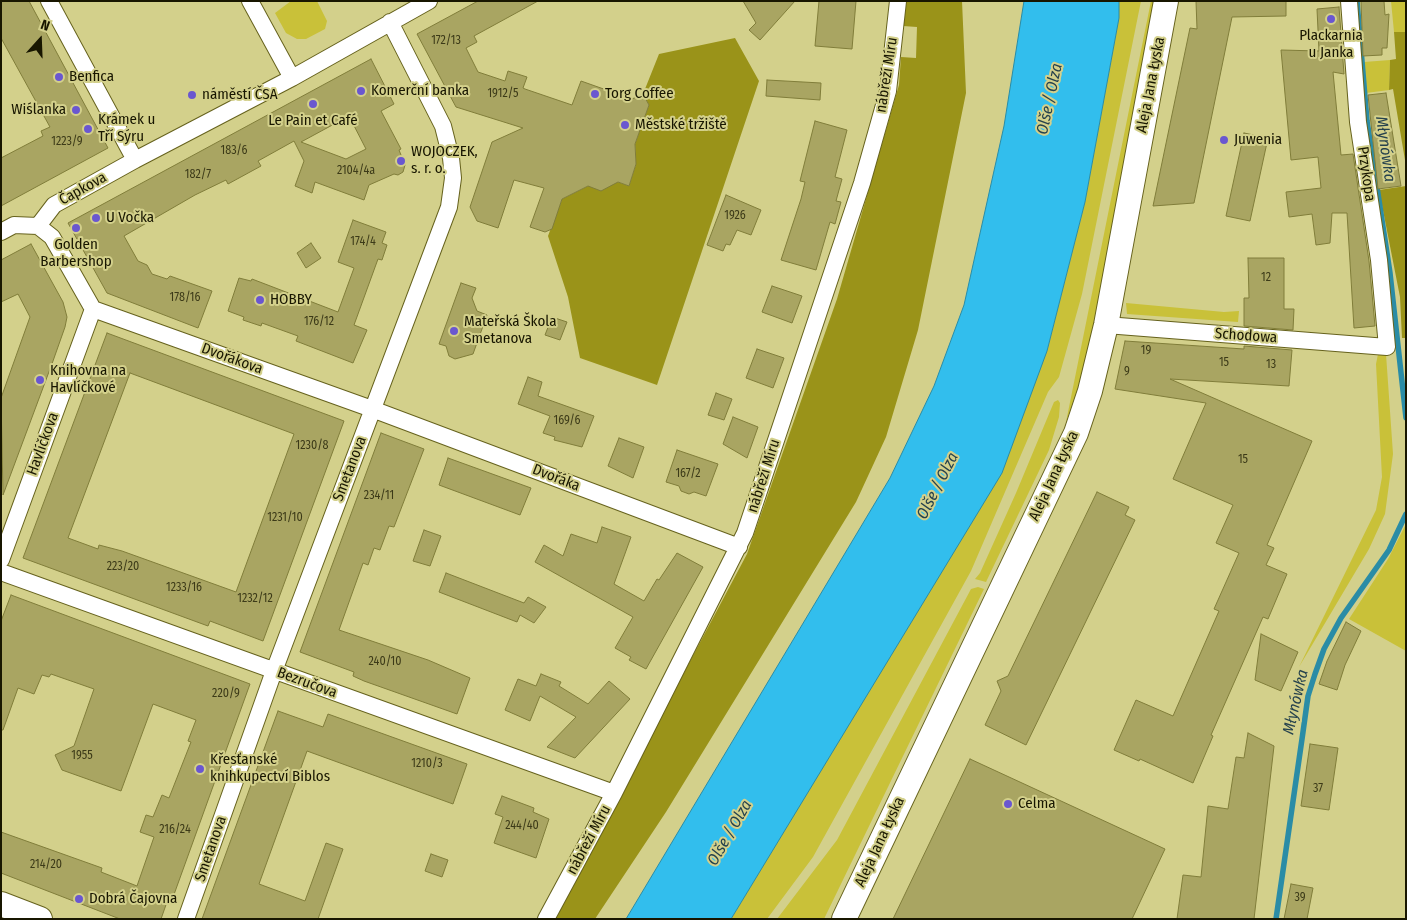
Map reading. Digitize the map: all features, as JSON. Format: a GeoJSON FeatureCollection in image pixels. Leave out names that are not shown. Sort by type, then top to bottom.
{"type":"FeatureCollection","features":[{"type":"Feature","properties":{"kind":"street"},"geometry":{"type":"LineString","coordinates":[[49,1],[135,160],[292,78],[429,1]]}},
{"type":"Feature","properties":{"kind":"street"},"geometry":{"type":"LineString","coordinates":[[250,1],[292,78]]}},
{"type":"Feature","properties":{"kind":"street","name":"nábřeží Míru"},"geometry":{"type":"LineString","coordinates":[[546,919],[614,793],[739,547],[862,183],[888,91],[898,1]]}},
{"type":"Feature","properties":{"kind":"street","name":"Aleja Jana Łyska"},"geometry":{"type":"LineString","coordinates":[[844,919],[1076,433],[1090,391],[1106,326],[1166,1]]}},
{"type":"Feature","properties":{"kind":"street","name":"Przykopa"},"geometry":{"type":"LineString","coordinates":[[1349,1],[1358,122],[1379,260],[1387,346]]}},
{"type":"Feature","properties":{"kind":"street","name":"Smetanova"},"geometry":{"type":"LineString","coordinates":[[186,919],[274,671],[449,207],[453,178],[451,158],[443,126],[390,22]]}},
{"type":"Feature","properties":{"kind":"street","name":"Čapkova"},"geometry":{"type":"LineString","coordinates":[[38,226],[54,206],[135,160]]}},
{"type":"Feature","properties":{"kind":"street"},"geometry":{"type":"LineString","coordinates":[[1,232],[14,225],[38,226],[52,237],[92,308]]}},
{"type":"Feature","properties":{"kind":"street","name":"Dvořákova"},"geometry":{"type":"LineString","coordinates":[[92,308],[372,410]]}},
{"type":"Feature","properties":{"kind":"street","name":"Havlíčkova"},"geometry":{"type":"LineString","coordinates":[[1,560],[92,308]]}},
{"type":"Feature","properties":{"kind":"street","name":"Schodowa"},"geometry":{"type":"LineString","coordinates":[[1106,326],[1387,346]]}},
{"type":"Feature","properties":{"kind":"street","name":"Dvořáka"},"geometry":{"type":"LineString","coordinates":[[372,410],[739,547]]}},
{"type":"Feature","properties":{"kind":"street","name":"Bezručova"},"geometry":{"type":"LineString","coordinates":[[1,572],[614,793]]}},
{"type":"Feature","properties":{"kind":"street"},"geometry":{"type":"LineString","coordinates":[[1,904],[40,919]]}},
{"type":"Feature","properties":{"kind":"shaded area"},"geometry":{"type":"Polygon","coordinates":[[[291,1],[317,1],[327,21],[325,29],[306,39],[297,39],[286,33],[275,13],[291,1]]]}},
{"type":"Feature","properties":{"kind":"shaded area"},"geometry":{"type":"Polygon","coordinates":[[[962,1],[966,93],[918,330],[886,437],[856,502],[666,812],[595,919],[553,919],[747,554],[837,299],[899,85],[901,57],[916,58],[917,27],[903,26],[905,2],[962,1]]]}},
{"type":"Feature","properties":{"kind":"shaded area"},"geometry":{"type":"Polygon","coordinates":[[[1119,1],[1141,1],[1082,294],[1059,377],[1048,392],[971,571],[813,857],[767,919],[731,919],[786,827],[1047,351],[1085,202],[1119,18],[1119,1]]]}},
{"type":"Feature","properties":{"kind":"shaded area"},"geometry":{"type":"Polygon","coordinates":[[[1151,1],[1158,1],[1133,130],[1087,355],[1066,422],[1151,1]]]}},
{"type":"Feature","properties":{"kind":"shaded area"},"geometry":{"type":"Polygon","coordinates":[[[1391,1],[1406,1],[1406,32],[1394,32],[1391,1]]]}},
{"type":"Feature","properties":{"kind":"shaded area"},"geometry":{"type":"Polygon","coordinates":[[[1394,32],[1406,32],[1406,166],[1393,89],[1389,90],[1390,60],[1396,59],[1394,32]]]}},
{"type":"Feature","properties":{"kind":"shaded area"},"geometry":{"type":"Polygon","coordinates":[[[735,38],[759,81],[657,385],[580,358],[568,297],[548,236],[562,199],[588,186],[618,182],[629,186],[636,164],[635,144],[649,105],[643,94],[659,54],[735,38]]]}},
{"type":"Feature","properties":{"kind":"shaded area"},"geometry":{"type":"Polygon","coordinates":[[[1390,60],[1389,90],[1366,93],[1364,62],[1390,60]]]}},
{"type":"Feature","properties":{"kind":"shaded area"},"geometry":{"type":"Polygon","coordinates":[[[1406,186],[1406,338],[1402,338],[1400,297],[1379,190],[1406,186]]]}},
{"type":"Feature","properties":{"kind":"shaded area"},"geometry":{"type":"Polygon","coordinates":[[[1126,303],[1224,312],[1239,311],[1238,322],[1127,314],[1126,303]]]}},
{"type":"Feature","properties":{"kind":"shaded area"},"geometry":{"type":"Polygon","coordinates":[[[1378,354],[1386,354],[1393,454],[1385,514],[1369,549],[1299,667],[1376,510],[1382,477],[1376,364],[1378,354]]]}},
{"type":"Feature","properties":{"kind":"shaded area"},"geometry":{"type":"Polygon","coordinates":[[[1058,400],[1060,403],[1059,417],[1049,450],[986,582],[975,579],[980,573],[1016,493],[1054,402],[1058,400]]]}},
{"type":"Feature","properties":{"kind":"shaded area"},"geometry":{"type":"Polygon","coordinates":[[[1406,524],[1406,651],[1349,619],[1388,559],[1406,524]]]}},
{"type":"Feature","properties":{"kind":"shaded area"},"geometry":{"type":"Polygon","coordinates":[[[978,587],[984,589],[824,919],[777,919],[837,840],[971,589],[978,587]]]}},
{"type":"Feature","properties":{"kind":"water","name":"Olše / Olza"},"geometry":{"type":"Polygon","coordinates":[[[1024,1],[1119,1],[1119,18],[1085,202],[1047,351],[1002,473],[731,919],[626,919],[890,478],[934,386],[964,305],[1004,126],[1024,1]]]}},
{"type":"Feature","properties":{"kind":"building"},"geometry":{"type":"Polygon","coordinates":[[[1,1],[29,1],[108,148],[1,206],[1,158],[43,136],[41,131],[50,127],[1,38],[1,1]]]}},
{"type":"Feature","properties":{"kind":"building"},"geometry":{"type":"Polygon","coordinates":[[[478,1],[538,1],[474,36],[477,42],[466,48],[478,72],[505,81],[508,71],[527,77],[523,88],[572,105],[581,81],[632,99],[643,94],[649,105],[635,144],[636,164],[629,186],[618,182],[601,191],[588,186],[562,199],[552,229],[545,232],[530,227],[544,188],[514,180],[498,228],[477,221],[470,207],[492,142],[523,128],[456,107],[417,34],[478,1]]]}},
{"type":"Feature","properties":{"kind":"building"},"geometry":{"type":"Polygon","coordinates":[[[743,1],[795,1],[760,40],[749,30],[756,23],[743,1]]]}},
{"type":"Feature","properties":{"kind":"building"},"geometry":{"type":"Polygon","coordinates":[[[819,1],[856,1],[852,49],[815,46],[819,1]]]}},
{"type":"Feature","properties":{"kind":"building"},"geometry":{"type":"Polygon","coordinates":[[[1196,1],[1286,1],[1286,16],[1232,17],[1194,203],[1153,206],[1190,28],[1197,29],[1196,1]]]}},
{"type":"Feature","properties":{"kind":"building"},"geometry":{"type":"Polygon","coordinates":[[[1361,1],[1384,1],[1385,15],[1389,14],[1387,48],[1382,48],[1382,55],[1363,56],[1361,1]]]}},
{"type":"Feature","properties":{"kind":"building"},"geometry":{"type":"Polygon","coordinates":[[[1339,7],[1344,74],[1333,72],[1341,155],[1353,154],[1369,261],[1375,326],[1354,328],[1347,213],[1332,213],[1330,243],[1316,245],[1312,214],[1289,217],[1286,192],[1321,188],[1318,157],[1291,160],[1281,50],[1319,51],[1317,9],[1339,7]]]}},
{"type":"Feature","properties":{"kind":"building"},"geometry":{"type":"Polygon","coordinates":[[[371,59],[394,104],[381,111],[401,149],[399,150],[405,165],[403,172],[369,185],[364,200],[315,182],[312,193],[295,186],[304,161],[294,141],[258,161],[261,166],[228,184],[226,180],[195,195],[124,236],[138,261],[147,265],[152,274],[167,279],[170,276],[212,291],[198,328],[107,293],[68,223],[371,59]],[[349,116],[301,142],[346,159],[366,149],[349,116]]]}},
{"type":"Feature","properties":{"kind":"building"},"geometry":{"type":"Polygon","coordinates":[[[767,80],[821,83],[820,100],[766,96],[767,80]]]}},
{"type":"Feature","properties":{"kind":"building"},"geometry":{"type":"Polygon","coordinates":[[[1386,93],[1401,186],[1378,189],[1368,95],[1386,93]]]}},
{"type":"Feature","properties":{"kind":"building"},"geometry":{"type":"Polygon","coordinates":[[[815,121],[847,130],[835,177],[842,179],[836,201],[841,202],[835,224],[830,222],[816,270],[781,260],[801,199],[805,182],[800,181],[815,121]]]}},
{"type":"Feature","properties":{"kind":"building"},"geometry":{"type":"Polygon","coordinates":[[[1244,133],[1268,138],[1250,221],[1226,216],[1244,133]]]}},
{"type":"Feature","properties":{"kind":"building"},"geometry":{"type":"Polygon","coordinates":[[[726,195],[761,210],[751,235],[737,230],[730,245],[726,244],[723,251],[707,245],[726,195]]]}},
{"type":"Feature","properties":{"kind":"building"},"geometry":{"type":"Polygon","coordinates":[[[353,220],[386,232],[382,243],[387,245],[382,260],[378,259],[354,325],[367,330],[353,363],[296,341],[298,336],[262,323],[261,326],[243,320],[244,317],[228,311],[239,278],[251,281],[252,279],[338,312],[354,268],[338,262],[353,220]]]}},
{"type":"Feature","properties":{"kind":"building"},"geometry":{"type":"Polygon","coordinates":[[[311,243],[321,258],[306,268],[297,253],[311,243]]]}},
{"type":"Feature","properties":{"kind":"building"},"geometry":{"type":"Polygon","coordinates":[[[31,244],[63,302],[67,317],[53,361],[3,495],[1,398],[30,317],[18,294],[1,302],[1,260],[31,244]]]}},
{"type":"Feature","properties":{"kind":"building"},"geometry":{"type":"Polygon","coordinates":[[[1248,258],[1284,258],[1284,309],[1294,309],[1293,330],[1244,326],[1244,298],[1249,298],[1248,258]]]}},
{"type":"Feature","properties":{"kind":"building"},"geometry":{"type":"Polygon","coordinates":[[[461,283],[476,288],[472,298],[477,311],[487,315],[473,354],[455,359],[449,356],[446,346],[439,344],[461,283]]]}},
{"type":"Feature","properties":{"kind":"building"},"geometry":{"type":"Polygon","coordinates":[[[772,286],[802,296],[792,323],[762,312],[772,286]]]}},
{"type":"Feature","properties":{"kind":"building"},"geometry":{"type":"Polygon","coordinates":[[[552,317],[567,322],[560,340],[545,335],[552,317]]]}},
{"type":"Feature","properties":{"kind":"building"},"geometry":{"type":"Polygon","coordinates":[[[107,333],[344,421],[263,641],[210,621],[208,626],[23,558],[107,333]],[[130,373],[68,538],[98,549],[99,545],[122,551],[236,592],[294,434],[130,373]]]}},
{"type":"Feature","properties":{"kind":"building"},"geometry":{"type":"Polygon","coordinates":[[[1125,341],[1244,349],[1244,346],[1292,350],[1289,386],[1170,379],[1312,441],[1267,545],[1274,548],[1266,565],[1287,574],[1268,619],[1263,617],[1211,735],[1213,736],[1193,783],[1140,759],[1139,761],[1114,750],[1136,700],[1173,716],[1219,611],[1214,609],[1239,553],[1216,543],[1233,505],[1173,479],[1206,403],[1115,389],[1125,341]]]}},
{"type":"Feature","properties":{"kind":"building"},"geometry":{"type":"Polygon","coordinates":[[[757,349],[784,358],[773,388],[746,378],[757,349]]]}},
{"type":"Feature","properties":{"kind":"building"},"geometry":{"type":"Polygon","coordinates":[[[528,377],[542,382],[538,396],[594,416],[582,447],[554,440],[555,437],[543,433],[550,416],[518,404],[528,377]]]}},
{"type":"Feature","properties":{"kind":"building"},"geometry":{"type":"Polygon","coordinates":[[[716,393],[732,399],[724,420],[708,415],[716,393]]]}},
{"type":"Feature","properties":{"kind":"building"},"geometry":{"type":"Polygon","coordinates":[[[733,417],[758,427],[747,458],[723,444],[733,417]]]}},
{"type":"Feature","properties":{"kind":"building"},"geometry":{"type":"Polygon","coordinates":[[[381,433],[424,449],[394,527],[389,526],[380,550],[374,548],[368,565],[363,563],[339,630],[428,660],[470,678],[457,714],[364,681],[353,676],[354,672],[300,652],[381,433]]]}},
{"type":"Feature","properties":{"kind":"building"},"geometry":{"type":"Polygon","coordinates":[[[619,438],[644,447],[633,478],[608,466],[619,438]]]}},
{"type":"Feature","properties":{"kind":"building"},"geometry":{"type":"Polygon","coordinates":[[[677,450],[718,464],[706,496],[694,492],[689,494],[681,491],[679,486],[666,482],[677,450]]]}},
{"type":"Feature","properties":{"kind":"building"},"geometry":{"type":"Polygon","coordinates":[[[448,458],[531,488],[520,515],[439,485],[448,458]]]}},
{"type":"Feature","properties":{"kind":"building"},"geometry":{"type":"Polygon","coordinates":[[[1097,492],[1129,507],[1125,515],[1135,520],[1026,745],[985,725],[1001,691],[997,681],[1008,676],[1097,492]]]}},
{"type":"Feature","properties":{"kind":"building"},"geometry":{"type":"Polygon","coordinates":[[[602,527],[631,537],[614,584],[644,601],[657,579],[659,580],[677,553],[703,567],[646,669],[629,660],[631,657],[615,648],[633,617],[535,562],[544,545],[563,556],[571,534],[597,543],[602,527]]]}},
{"type":"Feature","properties":{"kind":"building"},"geometry":{"type":"Polygon","coordinates":[[[424,530],[441,536],[430,566],[413,561],[424,530]]]}},
{"type":"Feature","properties":{"kind":"building"},"geometry":{"type":"Polygon","coordinates":[[[446,573],[524,603],[528,597],[546,607],[534,623],[520,615],[517,622],[439,592],[446,573]]]}},
{"type":"Feature","properties":{"kind":"building"},"geometry":{"type":"Polygon","coordinates":[[[11,595],[250,684],[172,900],[168,899],[161,919],[120,919],[1,873],[1,832],[102,868],[101,872],[137,886],[154,837],[140,832],[146,815],[153,817],[162,795],[169,798],[191,742],[188,741],[196,720],[153,704],[121,791],[62,770],[55,755],[74,746],[94,689],[51,674],[49,677],[42,675],[34,694],[18,688],[3,730],[1,730],[1,621],[11,595]]]}},
{"type":"Feature","properties":{"kind":"building"},"geometry":{"type":"Polygon","coordinates":[[[1346,622],[1361,631],[1345,665],[1337,690],[1319,684],[1327,661],[1346,622]]]}},
{"type":"Feature","properties":{"kind":"building"},"geometry":{"type":"Polygon","coordinates":[[[1261,634],[1298,652],[1281,691],[1255,680],[1261,634]]]}},
{"type":"Feature","properties":{"kind":"building"},"geometry":{"type":"Polygon","coordinates":[[[541,674],[561,682],[559,686],[588,704],[609,681],[630,699],[575,758],[547,747],[576,717],[540,696],[530,721],[505,710],[518,679],[536,686],[541,674]]]}},
{"type":"Feature","properties":{"kind":"building"},"geometry":{"type":"Polygon","coordinates":[[[278,711],[323,727],[328,714],[467,764],[453,804],[307,751],[259,884],[305,901],[326,843],[343,849],[318,919],[202,919],[278,711]]]}},
{"type":"Feature","properties":{"kind":"building"},"geometry":{"type":"Polygon","coordinates":[[[1248,733],[1274,746],[1254,919],[1177,919],[1183,875],[1201,877],[1208,806],[1228,809],[1236,757],[1244,758],[1248,733]]]}},
{"type":"Feature","properties":{"kind":"building"},"geometry":{"type":"Polygon","coordinates":[[[1310,744],[1338,748],[1329,810],[1301,806],[1310,744]]]}},
{"type":"Feature","properties":{"kind":"building","name":"Celma"},"geometry":{"type":"Polygon","coordinates":[[[970,759],[1165,849],[1132,919],[893,919],[970,759]]]}},
{"type":"Feature","properties":{"kind":"building"},"geometry":{"type":"Polygon","coordinates":[[[502,796],[534,808],[533,812],[549,819],[536,858],[494,843],[503,817],[495,814],[502,796]]]}},
{"type":"Feature","properties":{"kind":"building"},"geometry":{"type":"Polygon","coordinates":[[[431,854],[448,860],[442,877],[425,871],[431,854]]]}},
{"type":"Feature","properties":{"kind":"building"},"geometry":{"type":"Polygon","coordinates":[[[1291,884],[1313,888],[1307,919],[1284,919],[1291,884]]]}},
{"type":"Feature","properties":{"kind":"waterway","name":"Młynówka"},"geometry":{"type":"LineString","coordinates":[[1357,1],[1367,121],[1390,273],[1406,418]]}},
{"type":"Feature","properties":{"kind":"waterway","name":"Młynówka"},"geometry":{"type":"LineString","coordinates":[[1276,919],[1308,696],[1315,674],[1324,649],[1341,618],[1389,550],[1406,514]]}},
{"type":"Feature","properties":{"kind":"place","name":"Plackarnia u Janka"},"geometry":{"type":"Point","coordinates":[1331,19]}},
{"type":"Feature","properties":{"kind":"place","name":"Benfica"},"geometry":{"type":"Point","coordinates":[59,77]}},
{"type":"Feature","properties":{"kind":"place","name":"Komerční banka"},"geometry":{"type":"Point","coordinates":[361,91]}},
{"type":"Feature","properties":{"kind":"place","name":"Torg Coffee"},"geometry":{"type":"Point","coordinates":[595,94]}},
{"type":"Feature","properties":{"kind":"place","name":"náměstí ČSA"},"geometry":{"type":"Point","coordinates":[192,95]}},
{"type":"Feature","properties":{"kind":"place","name":"Le Pain et Café"},"geometry":{"type":"Point","coordinates":[313,104]}},
{"type":"Feature","properties":{"kind":"place","name":"Wiślanka"},"geometry":{"type":"Point","coordinates":[76,110]}},
{"type":"Feature","properties":{"kind":"place","name":"Městské tržiště"},"geometry":{"type":"Point","coordinates":[625,125]}},
{"type":"Feature","properties":{"kind":"place","name":"Krámek u Tří Sýru"},"geometry":{"type":"Point","coordinates":[88,129]}},
{"type":"Feature","properties":{"kind":"place","name":"Juwenia"},"geometry":{"type":"Point","coordinates":[1224,140]}},
{"type":"Feature","properties":{"kind":"place","name":"WOJOCZEK, s. r. o."},"geometry":{"type":"Point","coordinates":[401,161]}},
{"type":"Feature","properties":{"kind":"place","name":"U Vočka"},"geometry":{"type":"Point","coordinates":[96,218]}},
{"type":"Feature","properties":{"kind":"place","name":"Golden Barbershop"},"geometry":{"type":"Point","coordinates":[76,228]}},
{"type":"Feature","properties":{"kind":"place","name":"HOBBY"},"geometry":{"type":"Point","coordinates":[260,300]}},
{"type":"Feature","properties":{"kind":"place","name":"Mateřská Škola Smetanova"},"geometry":{"type":"Point","coordinates":[454,331]}},
{"type":"Feature","properties":{"kind":"place","name":"Knihovna na Havlíčkové"},"geometry":{"type":"Point","coordinates":[40,380]}},
{"type":"Feature","properties":{"kind":"place","name":"Křesťanské knihkupectví Biblos"},"geometry":{"type":"Point","coordinates":[200,769]}},
{"type":"Feature","properties":{"kind":"place","name":"Celma"},"geometry":{"type":"Point","coordinates":[1008,804]}},
{"type":"Feature","properties":{"kind":"place","name":"Dobrá Čajovna"},"geometry":{"type":"Point","coordinates":[79,899]}}]}
